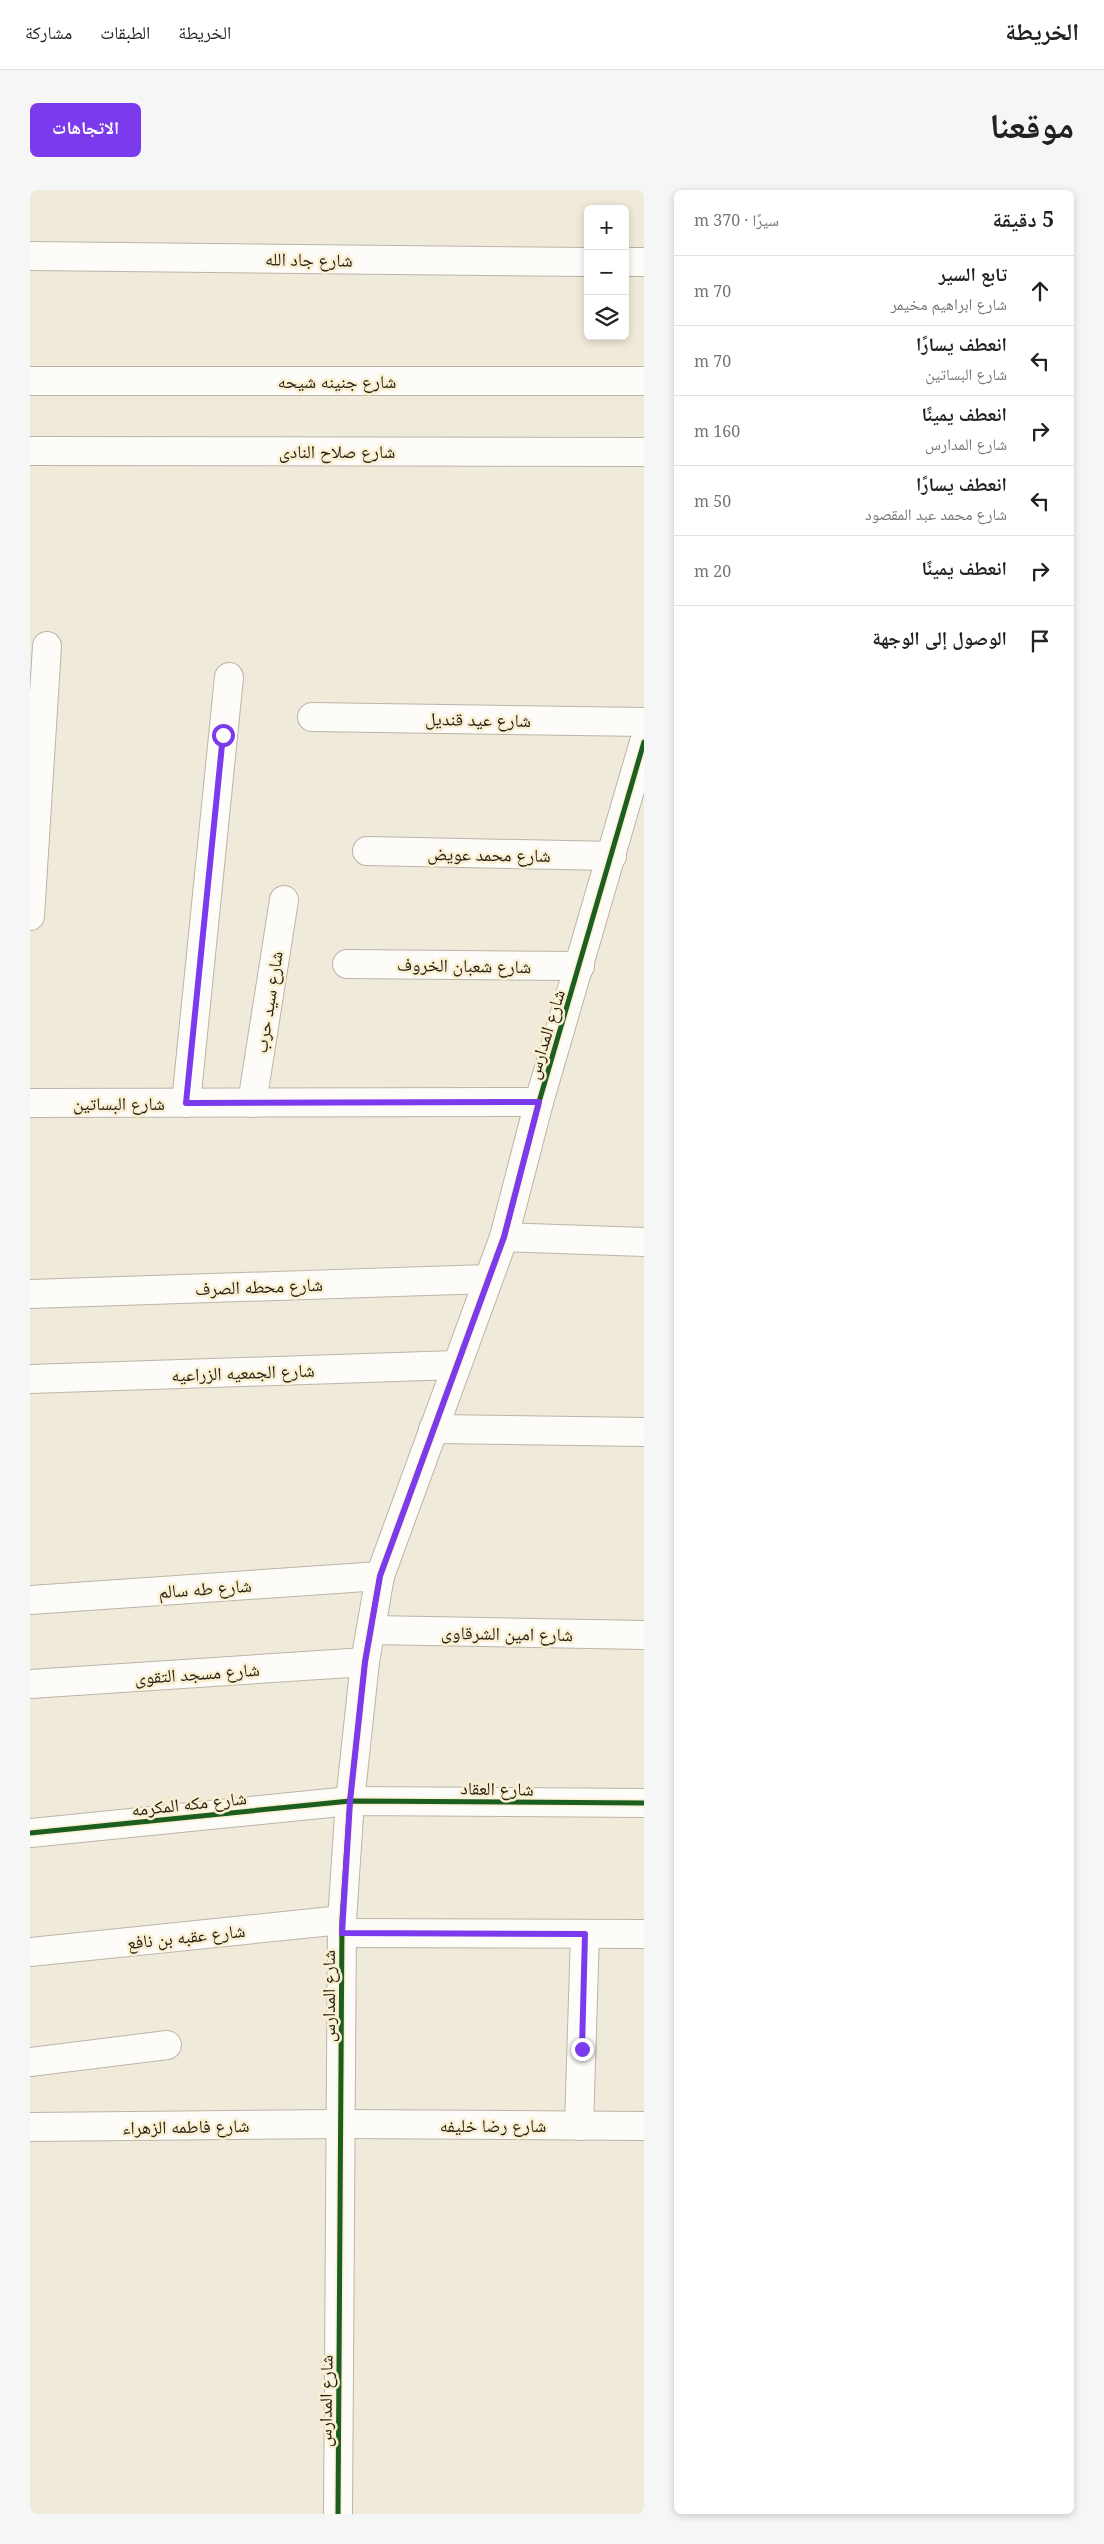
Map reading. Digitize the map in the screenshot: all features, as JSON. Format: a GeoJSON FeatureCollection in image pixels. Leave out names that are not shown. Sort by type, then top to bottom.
{"type":"FeatureCollection","features":[{"type":"Feature","properties":{"kind":"street","name":"شارع جاد الله"},"geometry":{"type":"LineString","coordinates":[[30,256],[584,262]]}},
{"type":"Feature","properties":{"kind":"street"},"geometry":{"type":"LineString","coordinates":[[629,262],[644,262]]}},
{"type":"Feature","properties":{"kind":"street","name":"شارع جنينه شيحه"},"geometry":{"type":"LineString","coordinates":[[30,381],[644,382]]}},
{"type":"Feature","properties":{"kind":"street","name":"شارع صلاح النادى"},"geometry":{"type":"LineString","coordinates":[[30,451],[644,452]]}},
{"type":"Feature","properties":{"kind":"street"},"geometry":{"type":"LineString","coordinates":[[30,916],[47,646]]}},
{"type":"Feature","properties":{"kind":"street"},"geometry":{"type":"LineString","coordinates":[[186,1103],[229,677]]}},
{"type":"Feature","properties":{"kind":"street","name":"شارع عيد قنديل"},"geometry":{"type":"LineString","coordinates":[[312,717],[644,722]]}},
{"type":"Feature","properties":{"kind":"street","name":"شارع المدارس"},"geometry":{"type":"LineString","coordinates":[[338,2514],[342,1926],[350,1801],[365,1662],[380,1576],[504,1237],[539,1102],[644,742]]}},
{"type":"Feature","properties":{"kind":"street","name":"شارع محمد عويض"},"geometry":{"type":"LineString","coordinates":[[367,851],[612,856]]}},
{"type":"Feature","properties":{"kind":"street","name":"شارع سيد حرب"},"geometry":{"type":"LineString","coordinates":[[252,1103],[284,900]]}},
{"type":"Feature","properties":{"kind":"street","name":"شارع شعبان الخروف"},"geometry":{"type":"LineString","coordinates":[[348,964],[580,966]]}},
{"type":"Feature","properties":{"kind":"street","name":"شارع البساتين"},"geometry":{"type":"LineString","coordinates":[[30,1103],[539,1102]]}},
{"type":"Feature","properties":{"kind":"street"},"geometry":{"type":"LineString","coordinates":[[504,1237],[644,1242]]}},
{"type":"Feature","properties":{"kind":"street","name":"شارع محطه الصرف"},"geometry":{"type":"LineString","coordinates":[[30,1294],[488,1278]]}},
{"type":"Feature","properties":{"kind":"street","name":"شارع الجمعيه الزراعيه"},"geometry":{"type":"LineString","coordinates":[[30,1380],[456,1365]]}},
{"type":"Feature","properties":{"kind":"street"},"geometry":{"type":"LineString","coordinates":[[433,1429],[644,1432]]}},
{"type":"Feature","properties":{"kind":"street","name":"شارع طه سالم"},"geometry":{"type":"LineString","coordinates":[[30,1600],[380,1576]]}},
{"type":"Feature","properties":{"kind":"street","name":"شارع امين الشرقاوى"},"geometry":{"type":"LineString","coordinates":[[371,1630],[644,1635]]}},
{"type":"Feature","properties":{"kind":"street","name":"شارع مسجد التقوى"},"geometry":{"type":"LineString","coordinates":[[30,1684],[365,1662]]}},
{"type":"Feature","properties":{"kind":"street","name":"شارع العقاد"},"geometry":{"type":"LineString","coordinates":[[350,1801],[644,1804]]}},
{"type":"Feature","properties":{"kind":"street","name":"شارع مكه المكرمه"},"geometry":{"type":"LineString","coordinates":[[30,1833],[350,1801]]}},
{"type":"Feature","properties":{"kind":"street","name":"شارع عقبه بن نافع"},"geometry":{"type":"LineString","coordinates":[[30,1952],[342,1926],[585,1934],[644,1934]]}},
{"type":"Feature","properties":{"kind":"street"},"geometry":{"type":"LineString","coordinates":[[580,2126],[585,1934]]}},
{"type":"Feature","properties":{"kind":"street"},"geometry":{"type":"LineString","coordinates":[[30,2062],[167,2045]]}},
{"type":"Feature","properties":{"kind":"street","name":"شارع رضا خليفه"},"geometry":{"type":"LineString","coordinates":[[342,2124],[644,2126]]}},
{"type":"Feature","properties":{"kind":"street","name":"شارع فاطمه الزهراء"},"geometry":{"type":"LineString","coordinates":[[30,2127],[342,2124]]}},
{"type":"Feature","properties":{"kind":"cycle path"},"geometry":{"type":"LineString","coordinates":[[338,2514],[342,1920],[350,1801],[365,1662],[380,1576],[504,1237],[539,1102],[644,742]]}},
{"type":"Feature","properties":{"kind":"cycle path"},"geometry":{"type":"LineString","coordinates":[[30,1833],[350,1801],[644,1803]]}},
{"type":"Feature","properties":{"kind":"route"},"geometry":{"type":"LineString","coordinates":[[223,735],[186,1103],[539,1102],[504,1237],[438,1413],[380,1576],[365,1662],[350,1801],[342,1933],[585,1934],[582,2049]]}}]}
